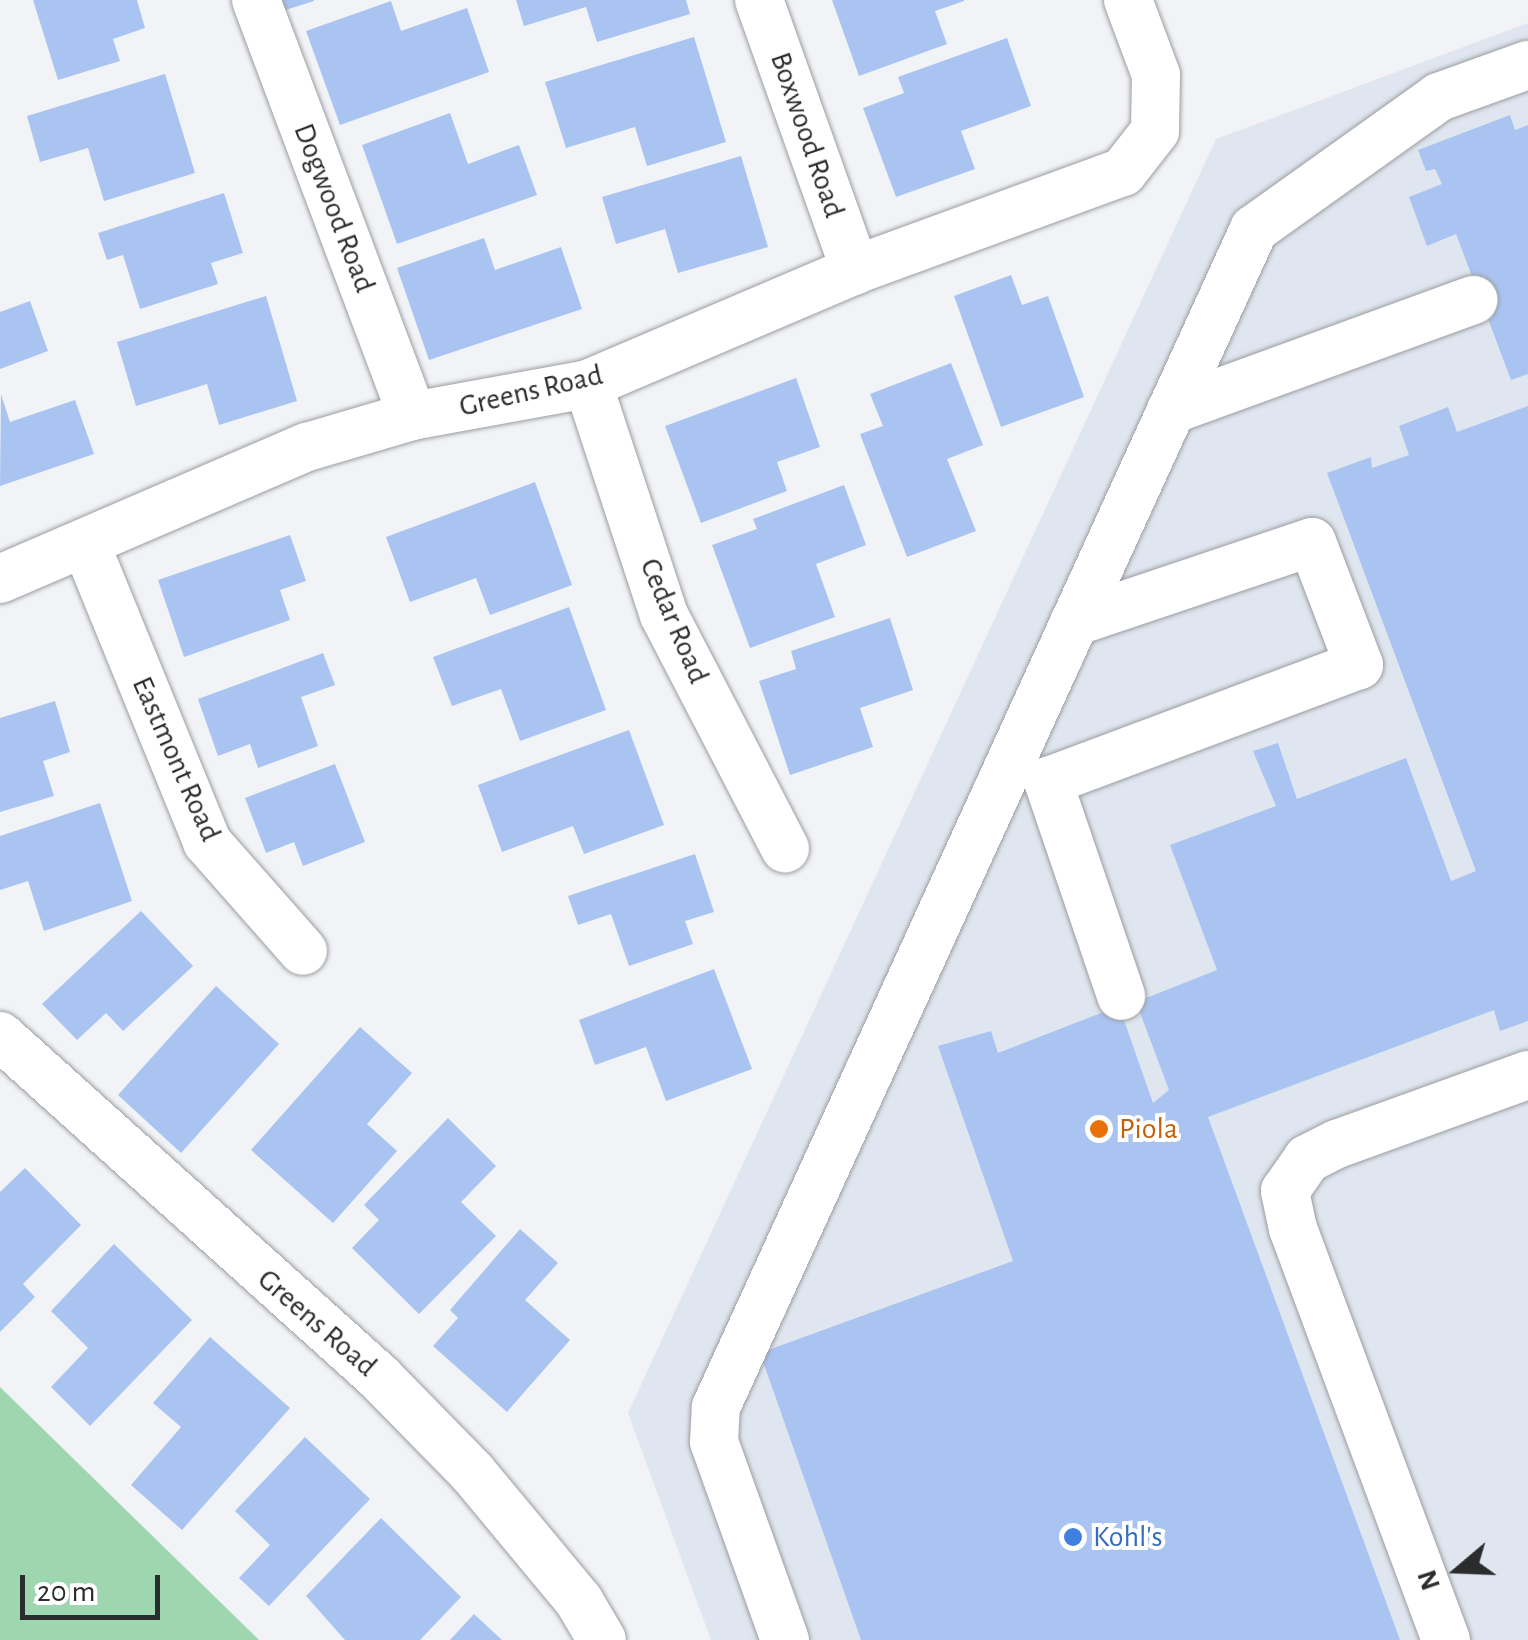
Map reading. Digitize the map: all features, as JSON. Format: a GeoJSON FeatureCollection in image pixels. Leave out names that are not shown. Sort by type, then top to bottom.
{"type":"FeatureCollection","features":[{"type":"Feature","properties":{"kind":"street","name":"Dogwood Road"},"geometry":{"type":"LineString","coordinates":[[256,0],[412,416]]}},
{"type":"Feature","properties":{"kind":"street","name":"Boxwood Road"},"geometry":{"type":"LineString","coordinates":[[759,0],[854,270]]}},
{"type":"Feature","properties":{"kind":"street","name":"Greens Road"},"geometry":{"type":"LineString","coordinates":[[0,579],[307,447],[412,416],[588,384],[854,270],[1123,172],[1155,131],[1156,76],[1128,0]]}},
{"type":"Feature","properties":{"kind":"street"},"geometry":{"type":"LineString","coordinates":[[785,1640],[714,1442],[716,1408],[1028,774],[1074,622],[1254,229],[1439,97],[1528,65]]}},
{"type":"Feature","properties":{"kind":"street"},"geometry":{"type":"LineString","coordinates":[[1171,410],[1474,300]]}},
{"type":"Feature","properties":{"kind":"street","name":"Cedar Road"},"geometry":{"type":"LineString","coordinates":[[588,384],[664,615],[785,848]]}},
{"type":"Feature","properties":{"kind":"street"},"geometry":{"type":"LineString","coordinates":[[1028,774],[1359,665],[1312,542],[1074,622]]}},
{"type":"Feature","properties":{"kind":"street","name":"Eastmont Road"},"geometry":{"type":"LineString","coordinates":[[86,545],[207,842],[304,950]]}},
{"type":"Feature","properties":{"kind":"street"},"geometry":{"type":"LineString","coordinates":[[1028,774],[1121,996]]}},
{"type":"Feature","properties":{"kind":"street","name":"Greens Road"},"geometry":{"type":"LineString","coordinates":[[0,1036],[380,1377],[472,1472],[579,1602],[602,1640]]}},
{"type":"Feature","properties":{"kind":"street"},"geometry":{"type":"LineString","coordinates":[[1446,1640],[1293,1229],[1285,1191],[1307,1159],[1337,1144],[1528,1075]]}},
{"type":"Feature","properties":{"kind":"shaded area"},"geometry":{"type":"Polygon","coordinates":[[[1528,23],[1528,1640],[711,1640],[628,1413],[1216,139],[1528,23]]]}},
{"type":"Feature","properties":{"kind":"green space"},"geometry":{"type":"Polygon","coordinates":[[[0,1387],[259,1640],[0,1640],[0,1387]]]}},
{"type":"Feature","properties":{"kind":"building"},"geometry":{"type":"Polygon","coordinates":[[[33,0],[137,0],[145,28],[113,39],[120,61],[58,80],[33,0]]]}},
{"type":"Feature","properties":{"kind":"building"},"geometry":{"type":"Polygon","coordinates":[[[276,0],[314,0],[314,1],[279,12],[276,0]]]}},
{"type":"Feature","properties":{"kind":"building"},"geometry":{"type":"Polygon","coordinates":[[[516,0],[686,0],[690,14],[597,42],[586,7],[524,26],[516,0]]]}},
{"type":"Feature","properties":{"kind":"building"},"geometry":{"type":"Polygon","coordinates":[[[832,0],[964,1],[935,11],[947,44],[859,76],[832,0]]]}},
{"type":"Feature","properties":{"kind":"building"},"geometry":{"type":"Polygon","coordinates":[[[391,1],[401,31],[467,8],[489,72],[340,125],[306,31],[391,1]]]}},
{"type":"Feature","properties":{"kind":"building"},"geometry":{"type":"Polygon","coordinates":[[[694,37],[726,142],[647,166],[635,127],[566,148],[545,82],[694,37]]]}},
{"type":"Feature","properties":{"kind":"building"},"geometry":{"type":"Polygon","coordinates":[[[1007,38],[1031,106],[961,131],[975,169],[896,197],[863,108],[904,93],[898,77],[1007,38]]]}},
{"type":"Feature","properties":{"kind":"building"},"geometry":{"type":"Polygon","coordinates":[[[165,74],[195,173],[104,201],[88,148],[40,162],[27,116],[165,74]]]}},
{"type":"Feature","properties":{"kind":"building"},"geometry":{"type":"Polygon","coordinates":[[[450,113],[468,164],[519,145],[537,195],[397,244],[362,145],[450,113]]]}},
{"type":"Feature","properties":{"kind":"building"},"geometry":{"type":"Polygon","coordinates":[[[1510,115],[1515,130],[1528,125],[1528,374],[1511,380],[1456,234],[1427,246],[1409,197],[1442,184],[1435,169],[1426,171],[1418,150],[1510,115]]]}},
{"type":"Feature","properties":{"kind":"building"},"geometry":{"type":"Polygon","coordinates":[[[741,156],[768,247],[678,273],[665,229],[616,244],[602,197],[741,156]]]}},
{"type":"Feature","properties":{"kind":"building"},"geometry":{"type":"Polygon","coordinates":[[[224,193],[243,253],[211,263],[218,284],[140,309],[123,255],[107,260],[98,233],[224,193]]]}},
{"type":"Feature","properties":{"kind":"building"},"geometry":{"type":"Polygon","coordinates":[[[484,238],[495,270],[561,247],[582,309],[429,360],[397,268],[484,238]]]}},
{"type":"Feature","properties":{"kind":"building"},"geometry":{"type":"Polygon","coordinates":[[[1011,275],[1022,305],[1048,296],[1084,397],[1001,427],[954,296],[1011,275]]]}},
{"type":"Feature","properties":{"kind":"building"},"geometry":{"type":"Polygon","coordinates":[[[266,296],[297,401],[219,425],[207,384],[136,406],[117,342],[266,296]]]}},
{"type":"Feature","properties":{"kind":"building"},"geometry":{"type":"Polygon","coordinates":[[[30,301],[48,351],[0,369],[0,312],[30,301]]]}},
{"type":"Feature","properties":{"kind":"building"},"geometry":{"type":"Polygon","coordinates":[[[951,363],[983,445],[947,459],[976,531],[907,557],[860,434],[883,426],[870,394],[951,363]]]}},
{"type":"Feature","properties":{"kind":"building"},"geometry":{"type":"Polygon","coordinates":[[[796,378],[820,447],[777,462],[787,491],[701,523],[665,426],[796,378]]]}},
{"type":"Feature","properties":{"kind":"building"},"geometry":{"type":"Polygon","coordinates":[[[1,394],[10,422],[75,400],[94,454],[0,486],[1,394]]]}},
{"type":"Feature","properties":{"kind":"building"},"geometry":{"type":"Polygon","coordinates":[[[1528,406],[1528,1021],[1500,1031],[1494,1010],[1208,1117],[1400,1640],[861,1640],[760,1353],[1013,1261],[938,1046],[991,1031],[998,1053],[1119,1006],[1153,1103],[1169,1090],[1136,1002],[1217,970],[1170,845],[1276,806],[1253,751],[1278,743],[1297,799],[1406,758],[1451,881],[1476,871],[1327,473],[1371,457],[1372,468],[1409,455],[1399,426],[1448,407],[1457,432],[1528,406]]]}},
{"type":"Feature","properties":{"kind":"building"},"geometry":{"type":"Polygon","coordinates":[[[535,482],[572,585],[490,615],[476,578],[410,602],[386,537],[535,482]]]}},
{"type":"Feature","properties":{"kind":"building"},"geometry":{"type":"Polygon","coordinates":[[[844,485],[866,545],[816,564],[835,617],[750,648],[712,545],[757,529],[753,519],[844,485]]]}},
{"type":"Feature","properties":{"kind":"building"},"geometry":{"type":"Polygon","coordinates":[[[290,535],[306,581],[280,590],[290,620],[184,657],[158,580],[290,535]]]}},
{"type":"Feature","properties":{"kind":"building"},"geometry":{"type":"Polygon","coordinates":[[[569,607],[606,710],[520,741],[501,689],[452,706],[433,657],[569,607]]]}},
{"type":"Feature","properties":{"kind":"building"},"geometry":{"type":"Polygon","coordinates":[[[890,618],[913,690],[860,708],[873,747],[790,775],[759,681],[796,669],[791,651],[890,618]]]}},
{"type":"Feature","properties":{"kind":"building"},"geometry":{"type":"Polygon","coordinates":[[[323,653],[335,685],[301,697],[318,746],[258,768],[250,744],[218,756],[198,699],[323,653]]]}},
{"type":"Feature","properties":{"kind":"building"},"geometry":{"type":"Polygon","coordinates":[[[55,701],[70,752],[43,761],[54,796],[0,812],[0,718],[55,701]]]}},
{"type":"Feature","properties":{"kind":"building"},"geometry":{"type":"Polygon","coordinates":[[[629,730],[664,825],[584,854],[573,826],[502,852],[478,785],[629,730]]]}},
{"type":"Feature","properties":{"kind":"building"},"geometry":{"type":"Polygon","coordinates":[[[335,764],[365,842],[303,866],[294,842],[266,853],[245,798],[335,764]]]}},
{"type":"Feature","properties":{"kind":"building"},"geometry":{"type":"Polygon","coordinates":[[[100,803],[132,901],[44,931],[28,881],[0,890],[0,836],[100,803]]]}},
{"type":"Feature","properties":{"kind":"building"},"geometry":{"type":"Polygon","coordinates":[[[695,854],[714,912],[685,921],[693,944],[629,966],[611,914],[578,925],[568,896],[695,854]]]}},
{"type":"Feature","properties":{"kind":"building"},"geometry":{"type":"Polygon","coordinates":[[[141,911],[193,966],[123,1031],[106,1013],[77,1040],[42,1004],[141,911]]]}},
{"type":"Feature","properties":{"kind":"building"},"geometry":{"type":"Polygon","coordinates":[[[714,969],[752,1069],[666,1101],[646,1047],[595,1065],[579,1020],[714,969]]]}},
{"type":"Feature","properties":{"kind":"building"},"geometry":{"type":"Polygon","coordinates":[[[216,986],[279,1044],[181,1153],[118,1095],[216,986]]]}},
{"type":"Feature","properties":{"kind":"building"},"geometry":{"type":"Polygon","coordinates":[[[360,1027],[412,1073],[367,1124],[397,1151],[333,1223],[251,1150],[360,1027]]]}},
{"type":"Feature","properties":{"kind":"building"},"geometry":{"type":"Polygon","coordinates":[[[448,1118],[496,1166],[461,1202],[496,1236],[419,1314],[352,1248],[379,1220],[364,1205],[448,1118]]]}},
{"type":"Feature","properties":{"kind":"building"},"geometry":{"type":"Polygon","coordinates":[[[25,1168],[81,1225],[23,1284],[35,1297],[0,1332],[0,1192],[25,1168]]]}},
{"type":"Feature","properties":{"kind":"building"},"geometry":{"type":"Polygon","coordinates":[[[520,1229],[558,1263],[525,1300],[570,1340],[507,1412],[433,1346],[458,1318],[450,1310],[520,1229]]]}},
{"type":"Feature","properties":{"kind":"building"},"geometry":{"type":"Polygon","coordinates":[[[114,1244],[192,1320],[90,1426],[51,1387],[88,1348],[51,1311],[114,1244]]]}},
{"type":"Feature","properties":{"kind":"building"},"geometry":{"type":"Polygon","coordinates":[[[210,1337],[290,1408],[182,1530],[131,1485],[181,1427],[153,1403],[210,1337]]]}},
{"type":"Feature","properties":{"kind":"building"},"geometry":{"type":"Polygon","coordinates":[[[305,1437],[370,1499],[269,1606],[239,1578],[270,1545],[235,1511],[305,1437]]]}},
{"type":"Feature","properties":{"kind":"building"},"geometry":{"type":"Polygon","coordinates":[[[381,1518],[461,1597],[420,1640],[345,1640],[306,1596],[381,1518]]]}},
{"type":"Feature","properties":{"kind":"building"},"geometry":{"type":"Polygon","coordinates":[[[474,1614],[502,1640],[450,1640],[474,1614]]]}},
{"type":"Feature","properties":{"kind":"place","name":"Piola"},"geometry":{"type":"Point","coordinates":[1099,1129]}},
{"type":"Feature","properties":{"kind":"place","name":"Kohl's"},"geometry":{"type":"Point","coordinates":[1073,1537]}}]}
